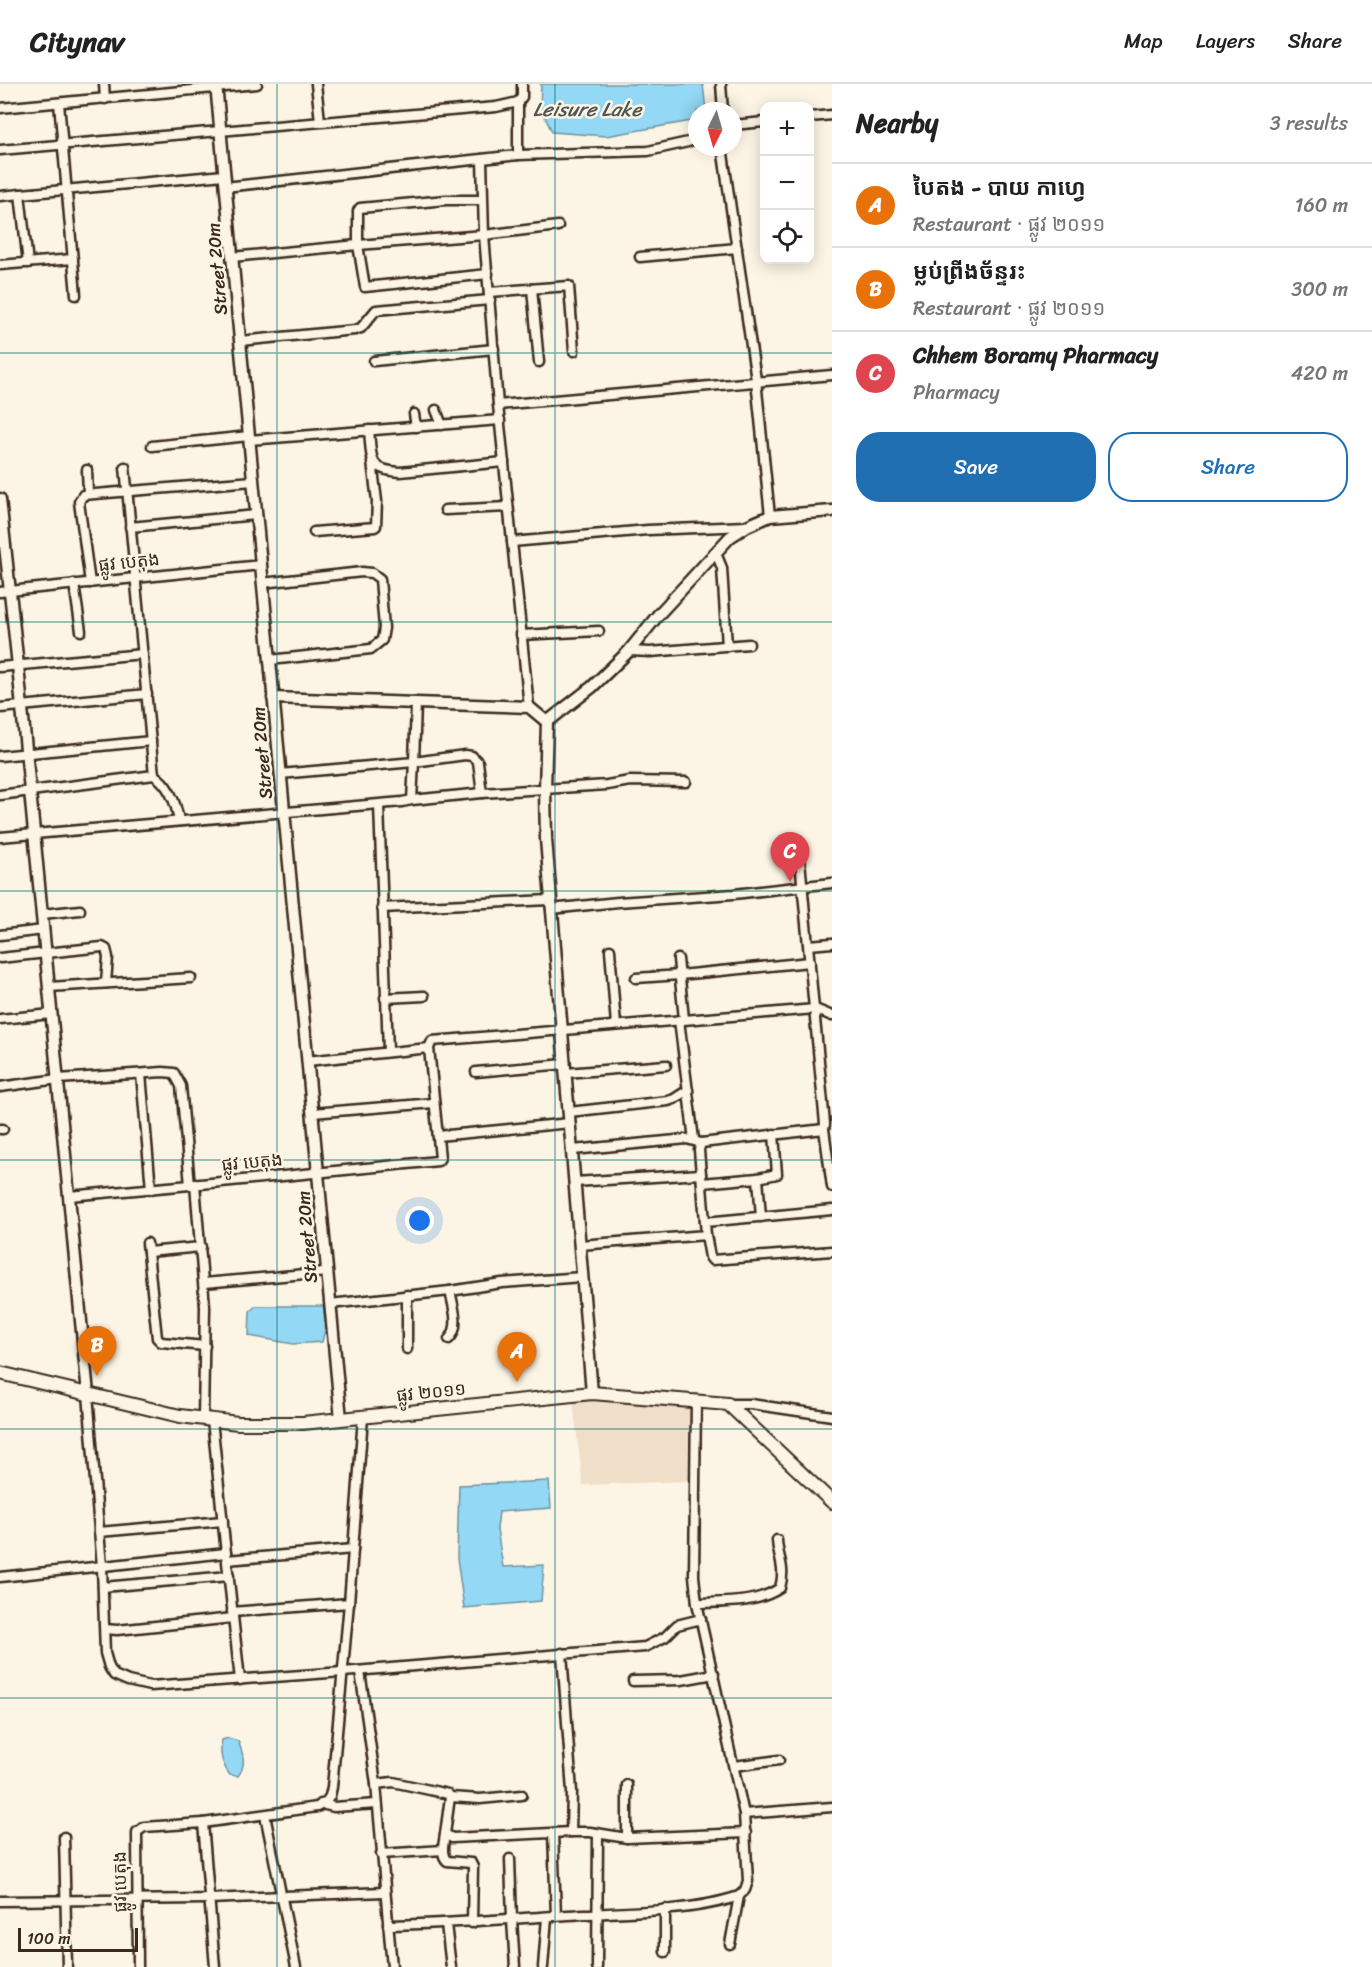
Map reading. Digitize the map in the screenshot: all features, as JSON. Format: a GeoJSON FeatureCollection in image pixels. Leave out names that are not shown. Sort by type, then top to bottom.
{"type":"FeatureCollection","features":[{"type":"Feature","properties":{"kind":"main road","name":"ផ្លូវ ២០១១"},"geometry":{"type":"LineString","coordinates":[[0,1373],[180,1416],[238,1423],[303,1423],[592,1393],[728,1404]]}},
{"type":"Feature","properties":{"kind":"main road"},"geometry":{"type":"LineString","coordinates":[[728,1404],[832,1502]]}},
{"type":"Feature","properties":{"kind":"street"},"geometry":{"type":"LineString","coordinates":[[104,84],[105,99]]}},
{"type":"Feature","properties":{"kind":"street"},"geometry":{"type":"LineString","coordinates":[[0,108],[216,86],[257,84]]}},
{"type":"Feature","properties":{"kind":"street"},"geometry":{"type":"LineString","coordinates":[[316,84],[320,121]]}},
{"type":"Feature","properties":{"kind":"street"},"geometry":{"type":"LineString","coordinates":[[0,150],[512,105],[522,97],[522,84]]}},
{"type":"Feature","properties":{"kind":"street"},"geometry":{"type":"LineString","coordinates":[[721,84],[722,102]]}},
{"type":"Feature","properties":{"kind":"street","name":"Street 20m"},"geometry":{"type":"LineString","coordinates":[[216,86],[341,1419]]}},
{"type":"Feature","properties":{"kind":"street"},"geometry":{"type":"LineString","coordinates":[[518,102],[518,155]]}},
{"type":"Feature","properties":{"kind":"street"},"geometry":{"type":"LineString","coordinates":[[59,103],[76,295]]}},
{"type":"Feature","properties":{"kind":"street"},"geometry":{"type":"LineString","coordinates":[[814,117],[832,115]]}},
{"type":"Feature","properties":{"kind":"street"},"geometry":{"type":"LineString","coordinates":[[742,124],[760,122]]}},
{"type":"Feature","properties":{"kind":"street"},"geometry":{"type":"LineString","coordinates":[[0,196],[225,181],[518,155],[648,151],[688,142]]}},
{"type":"Feature","properties":{"kind":"street"},"geometry":{"type":"LineString","coordinates":[[723,156],[756,380],[770,516]]}},
{"type":"Feature","properties":{"kind":"street"},"geometry":{"type":"LineString","coordinates":[[482,159],[484,235],[498,405],[528,707]]}},
{"type":"Feature","properties":{"kind":"street"},"geometry":{"type":"LineString","coordinates":[[21,194],[28,263]]}},
{"type":"Feature","properties":{"kind":"street"},"geometry":{"type":"LineString","coordinates":[[482,200],[446,200],[360,208],[358,211],[358,245],[365,286],[488,274]]}},
{"type":"Feature","properties":{"kind":"street"},"geometry":{"type":"LineString","coordinates":[[232,257],[484,235],[558,226]]}},
{"type":"Feature","properties":{"kind":"street"},"geometry":{"type":"LineString","coordinates":[[640,257],[737,248]]}},
{"type":"Feature","properties":{"kind":"street"},"geometry":{"type":"LineString","coordinates":[[0,265],[73,259]]}},
{"type":"Feature","properties":{"kind":"street"},"geometry":{"type":"LineString","coordinates":[[240,341],[355,330],[361,328],[376,310],[569,286],[574,351]]}},
{"type":"Feature","properties":{"kind":"street"},"geometry":{"type":"LineString","coordinates":[[532,289],[539,362]]}},
{"type":"Feature","properties":{"kind":"street"},"geometry":{"type":"LineString","coordinates":[[374,361],[494,349]]}},
{"type":"Feature","properties":{"kind":"street"},"geometry":{"type":"LineString","coordinates":[[498,405],[756,380],[832,375]]}},
{"type":"Feature","properties":{"kind":"street"},"geometry":{"type":"LineString","coordinates":[[436,410],[442,425]]}},
{"type":"Feature","properties":{"kind":"street"},"geometry":{"type":"LineString","coordinates":[[414,414],[416,427]]}},
{"type":"Feature","properties":{"kind":"street"},"geometry":{"type":"LineString","coordinates":[[152,446],[500,420]]}},
{"type":"Feature","properties":{"kind":"street"},"geometry":{"type":"LineString","coordinates":[[314,532],[376,526],[377,501],[369,430]]}},
{"type":"Feature","properties":{"kind":"street"},"geometry":{"type":"LineString","coordinates":[[372,458],[377,467],[385,471],[400,472],[504,462]]}},
{"type":"Feature","properties":{"kind":"street"},"geometry":{"type":"LineString","coordinates":[[125,467],[154,775]]}},
{"type":"Feature","properties":{"kind":"street"},"geometry":{"type":"LineString","coordinates":[[87,470],[88,494]]}},
{"type":"Feature","properties":{"kind":"street"},"geometry":{"type":"LineString","coordinates":[[90,583],[79,502],[83,495],[253,481]]}},
{"type":"Feature","properties":{"kind":"street"},"geometry":{"type":"LineString","coordinates":[[0,499],[5,591],[18,666],[27,753],[88,1394],[102,1567],[105,1653],[114,1675],[150,1686],[645,1647],[664,1637],[677,1625],[701,1619]]}},
{"type":"Feature","properties":{"kind":"street"},"geometry":{"type":"LineString","coordinates":[[445,510],[508,507]]}},
{"type":"Feature","properties":{"kind":"street"},"geometry":{"type":"LineString","coordinates":[[592,1393],[546,839],[547,723],[592,687],[628,651],[730,537],[747,526],[770,516],[832,511]]}},
{"type":"Feature","properties":{"kind":"street"},"geometry":{"type":"LineString","coordinates":[[130,527],[256,515]]}},
{"type":"Feature","properties":{"kind":"street"},"geometry":{"type":"LineString","coordinates":[[512,542],[648,530],[747,526]]}},
{"type":"Feature","properties":{"kind":"street"},"geometry":{"type":"LineString","coordinates":[[716,553],[722,568],[727,646]]}},
{"type":"Feature","properties":{"kind":"street","name":"ផ្លូវ បេតុង"},"geometry":{"type":"LineString","coordinates":[[5,591],[261,565]]}},
{"type":"Feature","properties":{"kind":"street"},"geometry":{"type":"LineString","coordinates":[[262,583],[362,572],[372,573],[380,579],[384,628],[382,640],[371,650],[270,660]]}},
{"type":"Feature","properties":{"kind":"street"},"geometry":{"type":"LineString","coordinates":[[74,584],[81,631]]}},
{"type":"Feature","properties":{"kind":"street"},"geometry":{"type":"LineString","coordinates":[[521,635],[599,631]]}},
{"type":"Feature","properties":{"kind":"street"},"geometry":{"type":"LineString","coordinates":[[628,651],[650,652],[749,644]]}},
{"type":"Feature","properties":{"kind":"street"},"geometry":{"type":"LineString","coordinates":[[0,667],[142,654]]}},
{"type":"Feature","properties":{"kind":"street"},"geometry":{"type":"LineString","coordinates":[[0,708],[147,694]]}},
{"type":"Feature","properties":{"kind":"street"},"geometry":{"type":"LineString","coordinates":[[273,698],[528,707],[547,723]]}},
{"type":"Feature","properties":{"kind":"street"},"geometry":{"type":"LineString","coordinates":[[412,800],[416,703]]}},
{"type":"Feature","properties":{"kind":"street"},"geometry":{"type":"LineString","coordinates":[[0,756],[151,741]]}},
{"type":"Feature","properties":{"kind":"street"},"geometry":{"type":"LineString","coordinates":[[280,774],[465,755],[472,756],[478,762],[482,793]]}},
{"type":"Feature","properties":{"kind":"street"},"geometry":{"type":"LineString","coordinates":[[0,795],[154,775],[162,780],[174,800],[179,821]]}},
{"type":"Feature","properties":{"kind":"street"},"geometry":{"type":"LineString","coordinates":[[0,837],[284,811],[379,805],[482,793],[607,785],[630,781],[686,782]]}},
{"type":"Feature","properties":{"kind":"street"},"geometry":{"type":"LineString","coordinates":[[379,805],[388,1051]]}},
{"type":"Feature","properties":{"kind":"street"},"geometry":{"type":"LineString","coordinates":[[800,861],[832,1187]]}},
{"type":"Feature","properties":{"kind":"street"},"geometry":{"type":"LineString","coordinates":[[382,908],[618,902],[734,894],[832,883]]}},
{"type":"Feature","properties":{"kind":"street"},"geometry":{"type":"LineString","coordinates":[[42,914],[80,910]]}},
{"type":"Feature","properties":{"kind":"street"},"geometry":{"type":"LineString","coordinates":[[0,935],[44,930]]}},
{"type":"Feature","properties":{"kind":"street"},"geometry":{"type":"LineString","coordinates":[[809,945],[832,943]]}},
{"type":"Feature","properties":{"kind":"street"},"geometry":{"type":"LineString","coordinates":[[0,958],[98,947],[106,949],[108,957],[106,983]]}},
{"type":"Feature","properties":{"kind":"street"},"geometry":{"type":"LineString","coordinates":[[610,951],[616,1025]]}},
{"type":"Feature","properties":{"kind":"street"},"geometry":{"type":"LineString","coordinates":[[678,959],[688,1090],[699,1146],[706,1235],[710,1257],[712,1260],[832,1251]]}},
{"type":"Feature","properties":{"kind":"street"},"geometry":{"type":"LineString","coordinates":[[636,978],[810,962]]}},
{"type":"Feature","properties":{"kind":"street"},"geometry":{"type":"LineString","coordinates":[[49,987],[191,978]]}},
{"type":"Feature","properties":{"kind":"street"},"geometry":{"type":"LineString","coordinates":[[385,998],[424,996]]}},
{"type":"Feature","properties":{"kind":"street"},"geometry":{"type":"LineString","coordinates":[[688,1090],[668,1101],[570,1118],[438,1136],[429,1048],[432,1041],[561,1029],[815,1009],[832,1016]]}},
{"type":"Feature","properties":{"kind":"street"},"geometry":{"type":"LineString","coordinates":[[0,1020],[52,1014]]}},
{"type":"Feature","properties":{"kind":"street"},"geometry":{"type":"LineString","coordinates":[[307,1061],[429,1048]]}},
{"type":"Feature","properties":{"kind":"street"},"geometry":{"type":"LineString","coordinates":[[476,1072],[666,1065]]}},
{"type":"Feature","properties":{"kind":"street"},"geometry":{"type":"LineString","coordinates":[[0,1087],[58,1079],[163,1072],[174,1073],[181,1086],[204,1283],[208,1419],[223,1521],[240,1680]]}},
{"type":"Feature","properties":{"kind":"street"},"geometry":{"type":"LineString","coordinates":[[141,1074],[151,1189]]}},
{"type":"Feature","properties":{"kind":"street"},"geometry":{"type":"LineString","coordinates":[[312,1113],[434,1103]]}},
{"type":"Feature","properties":{"kind":"street"},"geometry":{"type":"LineString","coordinates":[[573,1150],[687,1139],[698,1142],[774,1134],[827,1125]]}},
{"type":"Feature","properties":{"kind":"street"},"geometry":{"type":"LineString","coordinates":[[575,1182],[773,1176],[778,1170],[774,1134]]}},
{"type":"Feature","properties":{"kind":"street","name":"ផ្លូវ បេតុង"},"geometry":{"type":"LineString","coordinates":[[69,1196],[434,1163],[440,1158],[438,1136]]}},
{"type":"Feature","properties":{"kind":"street"},"geometry":{"type":"LineString","coordinates":[[758,1178],[761,1217]]}},
{"type":"Feature","properties":{"kind":"street"},"geometry":{"type":"LineString","coordinates":[[705,1222],[832,1210]]}},
{"type":"Feature","properties":{"kind":"street"},"geometry":{"type":"LineString","coordinates":[[580,1245],[706,1235]]}},
{"type":"Feature","properties":{"kind":"street"},"geometry":{"type":"LineString","coordinates":[[201,1247],[147,1247],[158,1338],[161,1342],[206,1346]]}},
{"type":"Feature","properties":{"kind":"street"},"geometry":{"type":"LineString","coordinates":[[204,1283],[327,1272]]}},
{"type":"Feature","properties":{"kind":"street"},"geometry":{"type":"LineString","coordinates":[[330,1304],[502,1283],[582,1277]]}},
{"type":"Feature","properties":{"kind":"street"},"geometry":{"type":"LineString","coordinates":[[449,1339],[455,1334],[456,1327],[450,1291]]}},
{"type":"Feature","properties":{"kind":"street"},"geometry":{"type":"LineString","coordinates":[[407,1295],[407,1349]]}},
{"type":"Feature","properties":{"kind":"street"},"geometry":{"type":"LineString","coordinates":[[696,1400],[694,1576],[697,1603],[734,1766],[746,1833],[748,1881],[739,1896],[730,1944]]}},
{"type":"Feature","properties":{"kind":"street"},"geometry":{"type":"LineString","coordinates":[[728,1404],[751,1404],[832,1416]]}},
{"type":"Feature","properties":{"kind":"street"},"geometry":{"type":"LineString","coordinates":[[215,1967],[203,1822],[317,1807],[330,1796],[343,1672],[363,1417]]}},
{"type":"Feature","properties":{"kind":"street"},"geometry":{"type":"LineString","coordinates":[[99,1532],[223,1521]]}},
{"type":"Feature","properties":{"kind":"street"},"geometry":{"type":"LineString","coordinates":[[697,1603],[743,1601],[772,1594],[780,1588],[784,1574],[782,1562],[777,1554],[777,1540]]}},
{"type":"Feature","properties":{"kind":"street"},"geometry":{"type":"LineString","coordinates":[[0,1577],[226,1556],[353,1549]]}},
{"type":"Feature","properties":{"kind":"street"},"geometry":{"type":"LineString","coordinates":[[103,1587],[229,1575]]}},
{"type":"Feature","properties":{"kind":"street"},"geometry":{"type":"LineString","coordinates":[[105,1629],[117,1630],[348,1603]]}},
{"type":"Feature","properties":{"kind":"street"},"geometry":{"type":"LineString","coordinates":[[562,1653],[572,1792],[571,1832]]}},
{"type":"Feature","properties":{"kind":"street"},"geometry":{"type":"LineString","coordinates":[[360,1671],[376,1784],[392,1967]]}},
{"type":"Feature","properties":{"kind":"street"},"geometry":{"type":"LineString","coordinates":[[633,1681],[681,1680],[714,1674]]}},
{"type":"Feature","properties":{"kind":"street"},"geometry":{"type":"LineString","coordinates":[[734,1766],[779,1760]]}},
{"type":"Feature","properties":{"kind":"street"},"geometry":{"type":"LineString","coordinates":[[376,1784],[393,1782],[448,1794],[450,1797],[480,1800],[522,1795]]}},
{"type":"Feature","properties":{"kind":"street"},"geometry":{"type":"LineString","coordinates":[[627,1785],[627,1838]]}},
{"type":"Feature","properties":{"kind":"street"},"geometry":{"type":"LineString","coordinates":[[450,1797],[444,1858],[447,1861],[471,1863],[473,1867],[472,1923]]}},
{"type":"Feature","properties":{"kind":"street"},"geometry":{"type":"LineString","coordinates":[[321,1804],[334,1807],[377,1804]]}},
{"type":"Feature","properties":{"kind":"street"},"geometry":{"type":"LineString","coordinates":[[744,1814],[832,1807]]}},
{"type":"Feature","properties":{"kind":"street"},"geometry":{"type":"LineString","coordinates":[[265,1815],[296,1967]]}},
{"type":"Feature","properties":{"kind":"street","name":"ផ្លូវ បេតុង"},"geometry":{"type":"LineString","coordinates":[[138,1967],[137,1832],[144,1827],[203,1822]]}},
{"type":"Feature","properties":{"kind":"street"},"geometry":{"type":"LineString","coordinates":[[445,1834],[452,1838],[590,1832],[627,1838],[746,1833]]}},
{"type":"Feature","properties":{"kind":"street"},"geometry":{"type":"LineString","coordinates":[[543,1967],[551,1916],[553,1833]]}},
{"type":"Feature","properties":{"kind":"street"},"geometry":{"type":"LineString","coordinates":[[597,1834],[597,1967]]}},
{"type":"Feature","properties":{"kind":"street"},"geometry":{"type":"LineString","coordinates":[[63,1837],[67,1967]]}},
{"type":"Feature","properties":{"kind":"street"},"geometry":{"type":"LineString","coordinates":[[381,1854],[443,1850]]}},
{"type":"Feature","properties":{"kind":"street"},"geometry":{"type":"LineString","coordinates":[[510,1859],[515,1967]]}},
{"type":"Feature","properties":{"kind":"street"},"geometry":{"type":"LineString","coordinates":[[0,1901],[209,1899],[384,1892]]}},
{"type":"Feature","properties":{"kind":"street"},"geometry":{"type":"LineString","coordinates":[[388,1925],[472,1923],[665,1909],[721,1902],[739,1896]]}},
{"type":"Feature","properties":{"kind":"street"},"geometry":{"type":"LineString","coordinates":[[665,1909],[665,1952]]}},
{"type":"Feature","properties":{"kind":"street"},"geometry":{"type":"LineString","coordinates":[[446,1924],[451,1967]]}},
{"type":"Feature","properties":{"kind":"shaded area"},"geometry":{"type":"Polygon","coordinates":[[[591,1400],[687,1407],[689,1411],[688,1481],[583,1485],[573,1402],[591,1400]]]}},
{"type":"Feature","properties":{"kind":"water","name":"Leisure Lake"},"geometry":{"type":"Polygon","coordinates":[[[541,84],[703,84],[705,102],[688,102],[688,122],[606,136],[552,132],[540,106],[541,84]]]}},
{"type":"Feature","properties":{"kind":"water"},"geometry":{"type":"Polygon","coordinates":[[[256,1306],[323,1306],[328,1318],[322,1342],[293,1344],[249,1336],[250,1311],[256,1306]]]}},
{"type":"Feature","properties":{"kind":"water"},"geometry":{"type":"Polygon","coordinates":[[[549,1481],[551,1508],[499,1512],[497,1529],[503,1567],[544,1565],[541,1601],[464,1608],[457,1558],[459,1485],[549,1481]]]}},
{"type":"Feature","properties":{"kind":"water"},"geometry":{"type":"Polygon","coordinates":[[[228,1738],[238,1741],[243,1754],[243,1768],[238,1776],[230,1775],[222,1758],[222,1740],[228,1738]]]}},
{"type":"Feature","properties":{"kind":"place","name":"Chhem Boramy Pharmacy"},"geometry":{"type":"Point","coordinates":[790,882]}},
{"type":"Feature","properties":{"kind":"place","name":"ម្លប់ព្រីងច័ន្ទរះ"},"geometry":{"type":"Point","coordinates":[97,1376]}},
{"type":"Feature","properties":{"kind":"place","name":"បៃតង - បាយ កាហ្វេ"},"geometry":{"type":"Point","coordinates":[517,1382]}}]}
